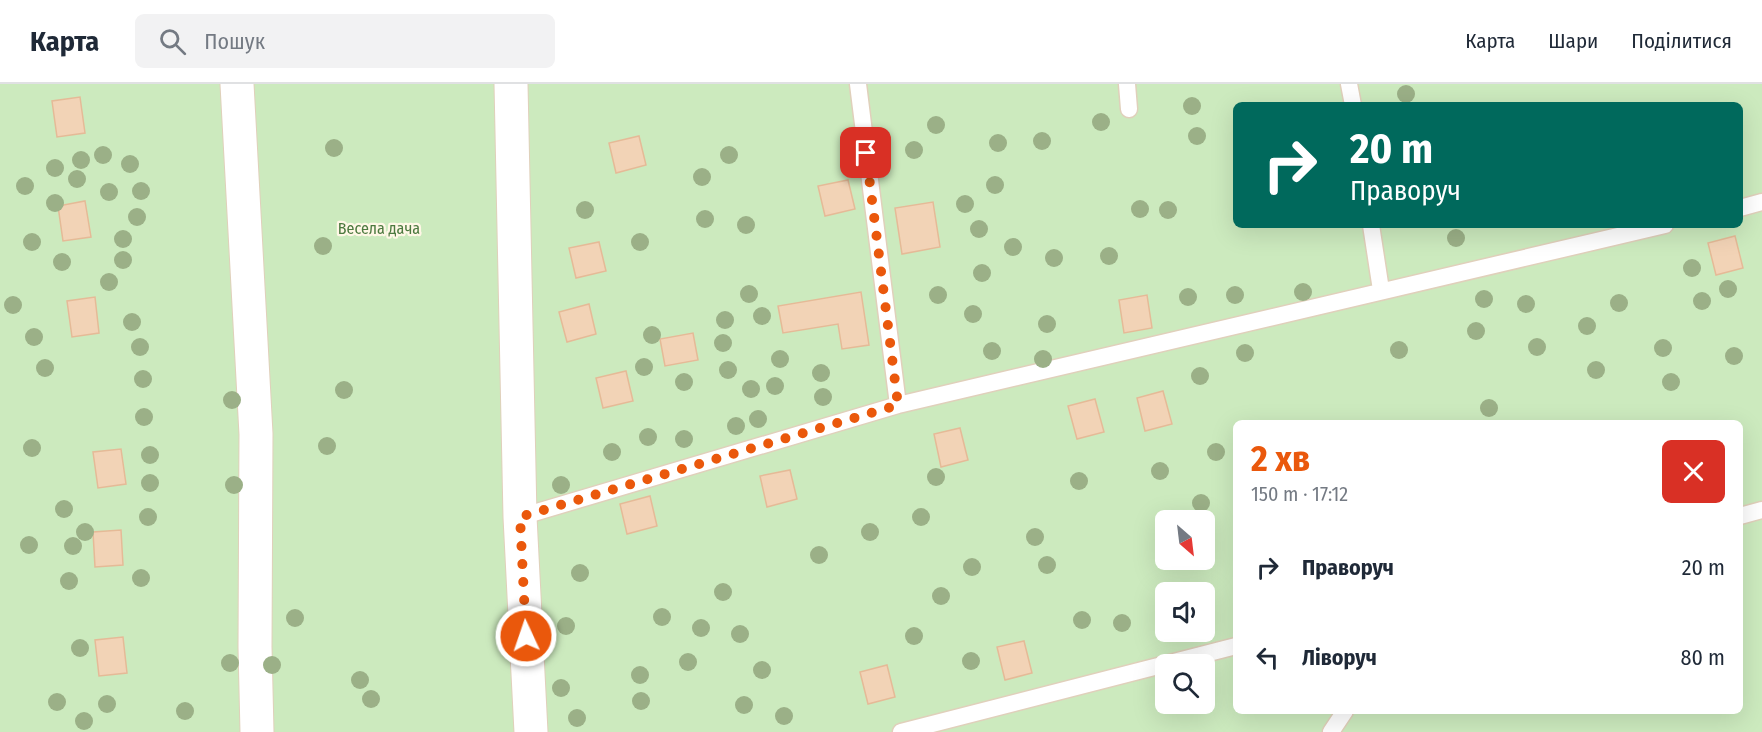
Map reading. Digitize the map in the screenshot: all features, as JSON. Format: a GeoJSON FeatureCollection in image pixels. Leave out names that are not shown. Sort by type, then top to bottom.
{"type":"FeatureCollection","features":[{"type":"Feature","properties":{"kind":"street"},"geometry":{"type":"LineString","coordinates":[[237,84],[256,434],[257,732]]}},
{"type":"Feature","properties":{"kind":"street"},"geometry":{"type":"LineString","coordinates":[[512,84],[520,517],[531,732]]}},
{"type":"Feature","properties":{"kind":"lane"},"geometry":{"type":"LineString","coordinates":[[858,84],[898,405]]}},
{"type":"Feature","properties":{"kind":"lane"},"geometry":{"type":"LineString","coordinates":[[1126,84],[1129,109]]}},
{"type":"Feature","properties":{"kind":"lane"},"geometry":{"type":"LineString","coordinates":[[1349,84],[1352,102]]}},
{"type":"Feature","properties":{"kind":"lane"},"geometry":{"type":"LineString","coordinates":[[1743,207],[1762,202]]}},
{"type":"Feature","properties":{"kind":"lane"},"geometry":{"type":"LineString","coordinates":[[1371,228],[1381,291]]}},
{"type":"Feature","properties":{"kind":"lane"},"geometry":{"type":"LineString","coordinates":[[520,517],[898,405],[1652,228]]}},
{"type":"Feature","properties":{"kind":"lane"},"geometry":{"type":"LineString","coordinates":[[1743,515],[1762,510]]}},
{"type":"Feature","properties":{"kind":"lane"},"geometry":{"type":"LineString","coordinates":[[902,732],[1233,647]]}},
{"type":"Feature","properties":{"kind":"lane"},"geometry":{"type":"LineString","coordinates":[[1331,732],[1343,714]]}},
{"type":"Feature","properties":{"kind":"green space","name":"Весела дача"},"geometry":{"type":"Polygon","coordinates":[[[0,84],[1762,84],[1762,732],[0,732],[0,84]]]}},
{"type":"Feature","properties":{"kind":"building"},"geometry":{"type":"Polygon","coordinates":[[[80,97],[85,133],[57,137],[52,101],[80,97]]]}},
{"type":"Feature","properties":{"kind":"building"},"geometry":{"type":"Polygon","coordinates":[[[639,136],[646,165],[616,173],[609,143],[639,136]]]}},
{"type":"Feature","properties":{"kind":"building"},"geometry":{"type":"Polygon","coordinates":[[[848,180],[855,209],[825,216],[818,186],[848,180]]]}},
{"type":"Feature","properties":{"kind":"building"},"geometry":{"type":"Polygon","coordinates":[[[85,201],[91,237],[63,241],[58,206],[85,201]]]}},
{"type":"Feature","properties":{"kind":"building"},"geometry":{"type":"Polygon","coordinates":[[[933,202],[940,247],[902,254],[895,208],[933,202]]]}},
{"type":"Feature","properties":{"kind":"building"},"geometry":{"type":"Polygon","coordinates":[[[1735,236],[1743,268],[1716,275],[1708,243],[1735,236]]]}},
{"type":"Feature","properties":{"kind":"building"},"geometry":{"type":"Polygon","coordinates":[[[599,242],[606,271],[576,278],[569,248],[599,242]]]}},
{"type":"Feature","properties":{"kind":"building"},"geometry":{"type":"Polygon","coordinates":[[[861,292],[869,345],[842,349],[838,324],[783,333],[778,306],[861,292]]]}},
{"type":"Feature","properties":{"kind":"building"},"geometry":{"type":"Polygon","coordinates":[[[1147,295],[1152,328],[1124,333],[1119,300],[1147,295]]]}},
{"type":"Feature","properties":{"kind":"building"},"geometry":{"type":"Polygon","coordinates":[[[95,297],[99,333],[72,337],[67,301],[95,297]]]}},
{"type":"Feature","properties":{"kind":"building"},"geometry":{"type":"Polygon","coordinates":[[[589,304],[596,334],[567,342],[559,312],[589,304]]]}},
{"type":"Feature","properties":{"kind":"building"},"geometry":{"type":"Polygon","coordinates":[[[693,333],[698,360],[665,366],[660,339],[693,333]]]}},
{"type":"Feature","properties":{"kind":"building"},"geometry":{"type":"Polygon","coordinates":[[[626,371],[633,401],[603,408],[596,378],[626,371]]]}},
{"type":"Feature","properties":{"kind":"building"},"geometry":{"type":"Polygon","coordinates":[[[1163,391],[1172,424],[1145,431],[1137,398],[1163,391]]]}},
{"type":"Feature","properties":{"kind":"building"},"geometry":{"type":"Polygon","coordinates":[[[1095,399],[1104,432],[1077,439],[1068,406],[1095,399]]]}},
{"type":"Feature","properties":{"kind":"building"},"geometry":{"type":"Polygon","coordinates":[[[960,428],[968,460],[941,467],[934,434],[960,428]]]}},
{"type":"Feature","properties":{"kind":"building"},"geometry":{"type":"Polygon","coordinates":[[[121,449],[126,484],[98,488],[93,452],[121,449]]]}},
{"type":"Feature","properties":{"kind":"building"},"geometry":{"type":"Polygon","coordinates":[[[790,470],[797,499],[767,507],[760,476],[790,470]]]}},
{"type":"Feature","properties":{"kind":"building"},"geometry":{"type":"Polygon","coordinates":[[[650,496],[657,526],[627,534],[620,504],[650,496]]]}},
{"type":"Feature","properties":{"kind":"building"},"geometry":{"type":"Polygon","coordinates":[[[121,530],[123,565],[95,567],[93,532],[121,530]]]}},
{"type":"Feature","properties":{"kind":"building"},"geometry":{"type":"Polygon","coordinates":[[[123,637],[127,673],[99,676],[95,640],[123,637]]]}},
{"type":"Feature","properties":{"kind":"building"},"geometry":{"type":"Polygon","coordinates":[[[1024,641],[1032,673],[1005,680],[997,647],[1024,641]]]}},
{"type":"Feature","properties":{"kind":"building"},"geometry":{"type":"Polygon","coordinates":[[[887,665],[895,697],[868,704],[860,672],[887,665]]]}},
{"type":"Feature","properties":{"kind":"route"},"geometry":{"type":"LineString","coordinates":[[526,636],[520,517],[898,405],[866,153]]}}]}
